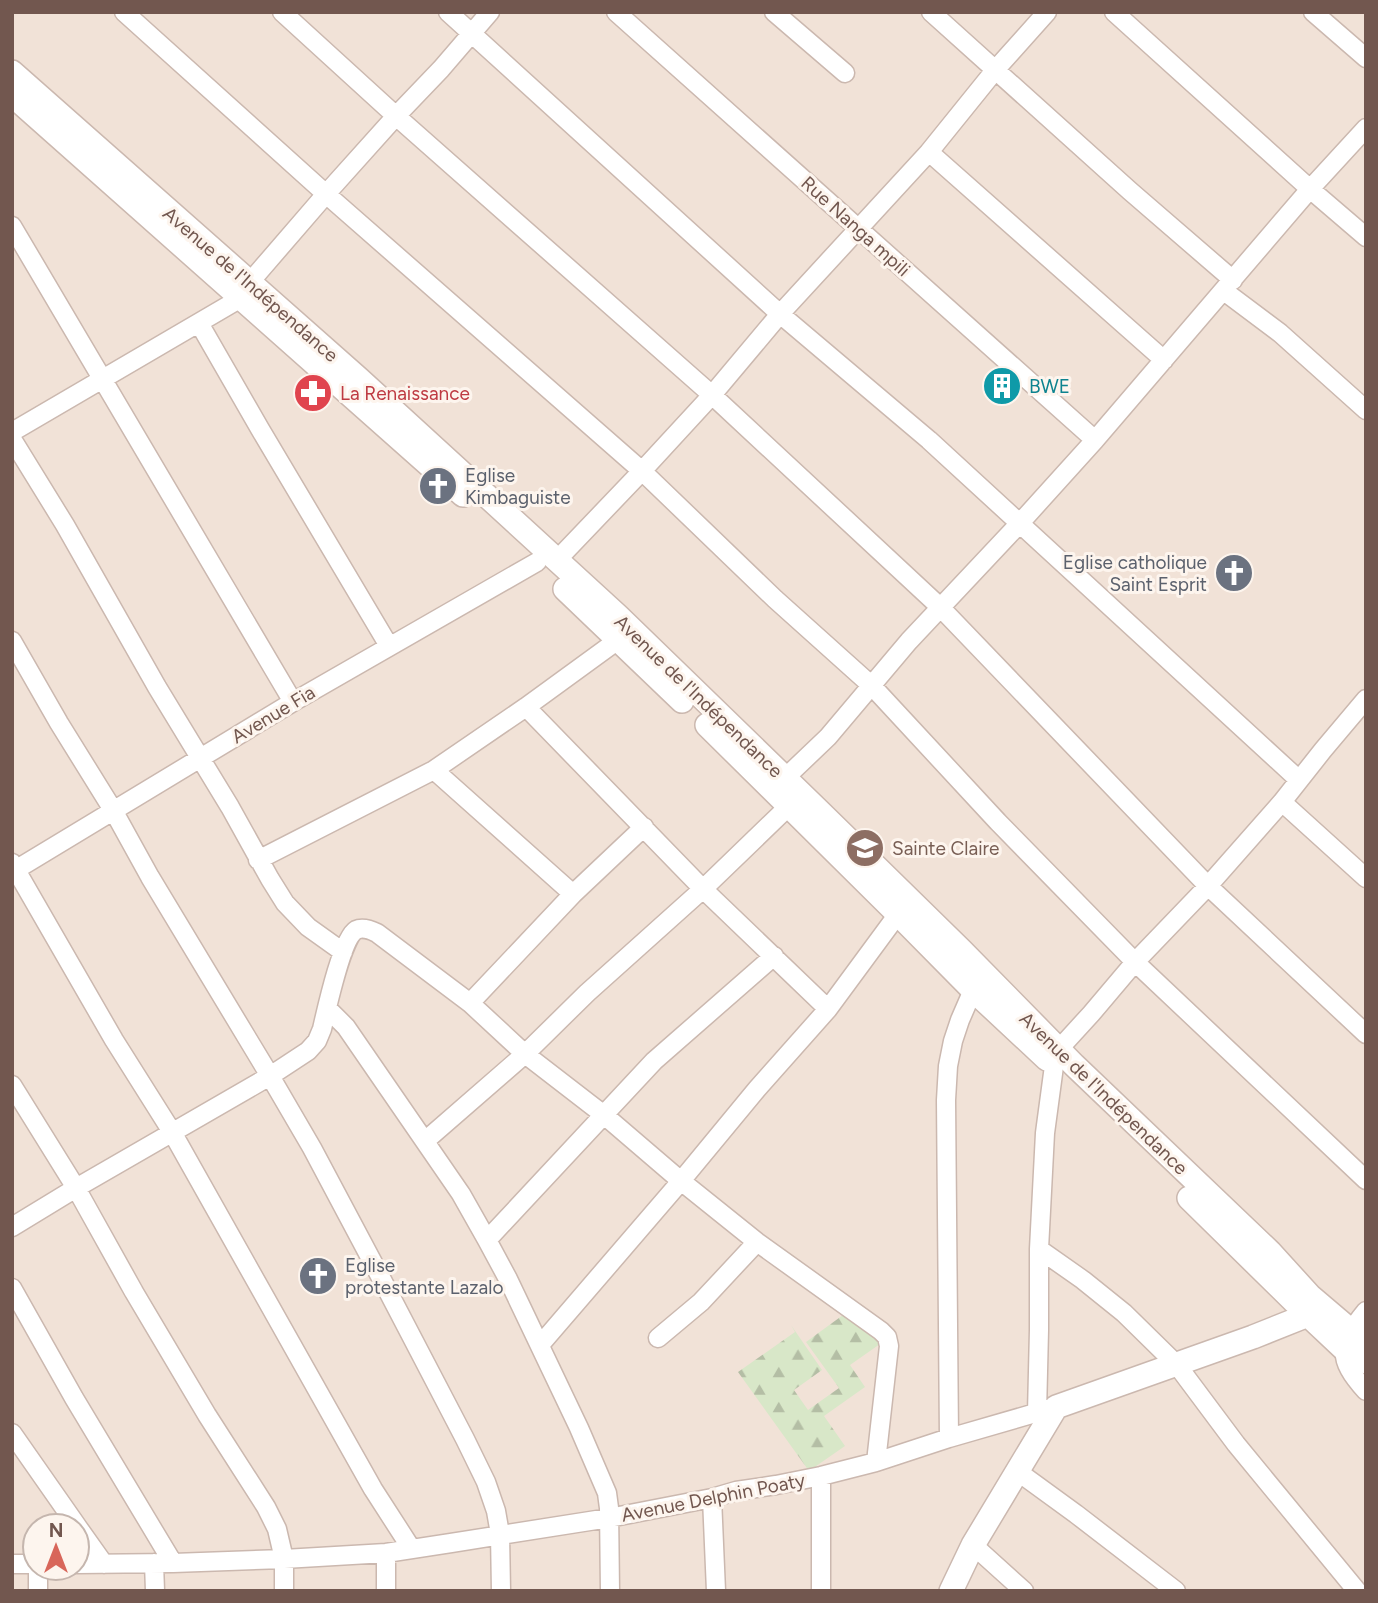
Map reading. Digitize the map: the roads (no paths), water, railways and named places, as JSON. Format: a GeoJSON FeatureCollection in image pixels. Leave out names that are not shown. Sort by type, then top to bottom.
{"type":"FeatureCollection","features":[{"type":"Feature","properties":{"kind":"street"},"geometry":{"type":"LineString","coordinates":[[124,12],[326,194],[642,471],[775,599],[872,686],[998,822],[1135,962],[1366,1180]]}},
{"type":"Feature","properties":{"kind":"street"},"geometry":{"type":"LineString","coordinates":[[282,12],[712,395],[940,607],[1208,886],[1366,1034]]}},
{"type":"Feature","properties":{"kind":"street"},"geometry":{"type":"LineString","coordinates":[[448,12],[780,314],[929,440],[1299,780]]}},
{"type":"Feature","properties":{"kind":"street"},"geometry":{"type":"LineString","coordinates":[[12,432],[199,323],[245,290],[326,194],[490,12]]}},
{"type":"Feature","properties":{"kind":"street","name":"Rue Nanga mpili"},"geometry":{"type":"LineString","coordinates":[[616,12],[1095,440]]}},
{"type":"Feature","properties":{"kind":"street"},"geometry":{"type":"LineString","coordinates":[[774,12],[845,73]]}},
{"type":"Feature","properties":{"kind":"street"},"geometry":{"type":"LineString","coordinates":[[931,12],[1130,191],[1366,410]]}},
{"type":"Feature","properties":{"kind":"street","name":"Avenue Fia"},"geometry":{"type":"LineString","coordinates":[[13,868],[389,646],[547,561],[642,471],[712,395],[780,314],[929,152],[996,69],[1047,12]]}},
{"type":"Feature","properties":{"kind":"street"},"geometry":{"type":"LineString","coordinates":[[1114,12],[1310,190],[1366,237]]}},
{"type":"Feature","properties":{"kind":"street"},"geometry":{"type":"LineString","coordinates":[[1313,12],[1366,58]]}},
{"type":"Feature","properties":{"kind":"street","name":"Avenue de l'Indépendance"},"geometry":{"type":"LineString","coordinates":[[12,72],[245,290]]}},
{"type":"Feature","properties":{"kind":"street","name":"Avenue de l'Indépendance"},"geometry":{"type":"LineString","coordinates":[[12,95],[461,471],[618,640],[973,990],[1056,1058]]}},
{"type":"Feature","properties":{"kind":"street"},"geometry":{"type":"LineString","coordinates":[[784,779],[828,737],[940,607],[1095,440],[1366,128]]}},
{"type":"Feature","properties":{"kind":"street"},"geometry":{"type":"LineString","coordinates":[[929,152],[1164,360]]}},
{"type":"Feature","properties":{"kind":"street"},"geometry":{"type":"LineString","coordinates":[[12,226],[293,702]]}},
{"type":"Feature","properties":{"kind":"street"},"geometry":{"type":"LineString","coordinates":[[199,323],[389,646]]}},
{"type":"Feature","properties":{"kind":"street"},"geometry":{"type":"LineString","coordinates":[[12,439],[285,903],[308,927],[343,952]]}},
{"type":"Feature","properties":{"kind":"street","name":"Avenue de l'Indépendance"},"geometry":{"type":"LineString","coordinates":[[547,561],[618,616],[961,950],[1137,1145],[1316,1311],[1353,1340],[1366,1362]]}},
{"type":"Feature","properties":{"kind":"street"},"geometry":{"type":"LineString","coordinates":[[12,640],[312,1148],[465,1439],[486,1482],[496,1511],[500,1534],[501,1591]]}},
{"type":"Feature","properties":{"kind":"street"},"geometry":{"type":"LineString","coordinates":[[258,860],[433,770],[618,640]]}},
{"type":"Feature","properties":{"kind":"street"},"geometry":{"type":"LineString","coordinates":[[526,707],[703,889],[828,1009]]}},
{"type":"Feature","properties":{"kind":"street"},"geometry":{"type":"LineString","coordinates":[[951,1591],[973,1545],[1017,1471],[1047,1410],[1039,1248],[1045,1133],[1056,1058],[1135,962],[1208,886],[1282,802],[1322,750],[1362,711]]}},
{"type":"Feature","properties":{"kind":"street"},"geometry":{"type":"LineString","coordinates":[[433,770],[573,894]]}},
{"type":"Feature","properties":{"kind":"street"},"geometry":{"type":"LineString","coordinates":[[1282,802],[1366,878]]}},
{"type":"Feature","properties":{"kind":"street"},"geometry":{"type":"LineString","coordinates":[[425,1142],[525,1054],[789,806]]}},
{"type":"Feature","properties":{"kind":"street"},"geometry":{"type":"LineString","coordinates":[[470,1003],[573,894],[644,827]]}},
{"type":"Feature","properties":{"kind":"street"},"geometry":{"type":"LineString","coordinates":[[13,868],[114,1040],[172,1132],[373,1489],[411,1548]]}},
{"type":"Feature","properties":{"kind":"street"},"geometry":{"type":"LineString","coordinates":[[540,1345],[828,1009],[898,914]]}},
{"type":"Feature","properties":{"kind":"street"},"geometry":{"type":"LineString","coordinates":[[12,1227],[308,1051],[323,1030],[343,952],[352,934],[356,930],[370,930],[470,1003],[525,1054],[604,1115],[757,1242],[887,1337],[889,1346],[876,1462]]}},
{"type":"Feature","properties":{"kind":"street"},"geometry":{"type":"LineString","coordinates":[[487,1240],[654,1061],[774,956]]}},
{"type":"Feature","properties":{"kind":"street"},"geometry":{"type":"LineString","coordinates":[[949,1438],[946,1100],[953,1041],[973,990]]}},
{"type":"Feature","properties":{"kind":"street"},"geometry":{"type":"LineString","coordinates":[[327,1008],[346,1027],[461,1194],[508,1279],[607,1493],[610,1591]]}},
{"type":"Feature","properties":{"kind":"street"},"geometry":{"type":"LineString","coordinates":[[12,1085],[76,1188],[207,1415],[266,1507],[277,1529],[284,1559],[284,1591]]}},
{"type":"Feature","properties":{"kind":"street"},"geometry":{"type":"LineString","coordinates":[[658,1338],[701,1301],[757,1242]]}},
{"type":"Feature","properties":{"kind":"street"},"geometry":{"type":"LineString","coordinates":[[1039,1248],[1124,1313],[1177,1365],[1213,1415],[1357,1591]]}},
{"type":"Feature","properties":{"kind":"street"},"geometry":{"type":"LineString","coordinates":[[12,1288],[173,1563]]}},
{"type":"Feature","properties":{"kind":"street","name":"Avenue Delphin Poaty"},"geometry":{"type":"LineString","coordinates":[[91,1564],[284,1559],[386,1552],[609,1518],[821,1476],[1047,1410],[1177,1365],[1316,1311]]}},
{"type":"Feature","properties":{"kind":"street"},"geometry":{"type":"LineString","coordinates":[[1366,1311],[1353,1340],[1352,1376],[1366,1391]]}},
{"type":"Feature","properties":{"kind":"street"},"geometry":{"type":"LineString","coordinates":[[12,1433],[67,1512]]}},
{"type":"Feature","properties":{"kind":"street"},"geometry":{"type":"LineString","coordinates":[[1017,1471],[1176,1591]]}},
{"type":"Feature","properties":{"kind":"street"},"geometry":{"type":"LineString","coordinates":[[821,1476],[821,1591]]}},
{"type":"Feature","properties":{"kind":"street"},"geometry":{"type":"LineString","coordinates":[[712,1498],[716,1591]]}},
{"type":"Feature","properties":{"kind":"street"},"geometry":{"type":"LineString","coordinates":[[973,1545],[1024,1591]]}},
{"type":"Feature","properties":{"kind":"street"},"geometry":{"type":"LineString","coordinates":[[91,1546],[104,1564]]}},
{"type":"Feature","properties":{"kind":"street"},"geometry":{"type":"LineString","coordinates":[[386,1552],[386,1591]]}},
{"type":"Feature","properties":{"kind":"street"},"geometry":{"type":"LineString","coordinates":[[154,1563],[155,1591]]}},
{"type":"Feature","properties":{"kind":"place","name":"BWE"},"geometry":{"type":"Point","coordinates":[1002,386]}},
{"type":"Feature","properties":{"kind":"place","name":"La Renaissance"},"geometry":{"type":"Point","coordinates":[313,393]}},
{"type":"Feature","properties":{"kind":"place","name":"Eglise Kimbaguiste"},"geometry":{"type":"Point","coordinates":[438,486]}},
{"type":"Feature","properties":{"kind":"place","name":"Eglise catholique Saint Esprit"},"geometry":{"type":"Point","coordinates":[1234,573]}},
{"type":"Feature","properties":{"kind":"place","name":"Sainte Claire"},"geometry":{"type":"Point","coordinates":[865,848]}},
{"type":"Feature","properties":{"kind":"place","name":"Eglise protestante Lazalo"},"geometry":{"type":"Point","coordinates":[318,1276]}}]}
